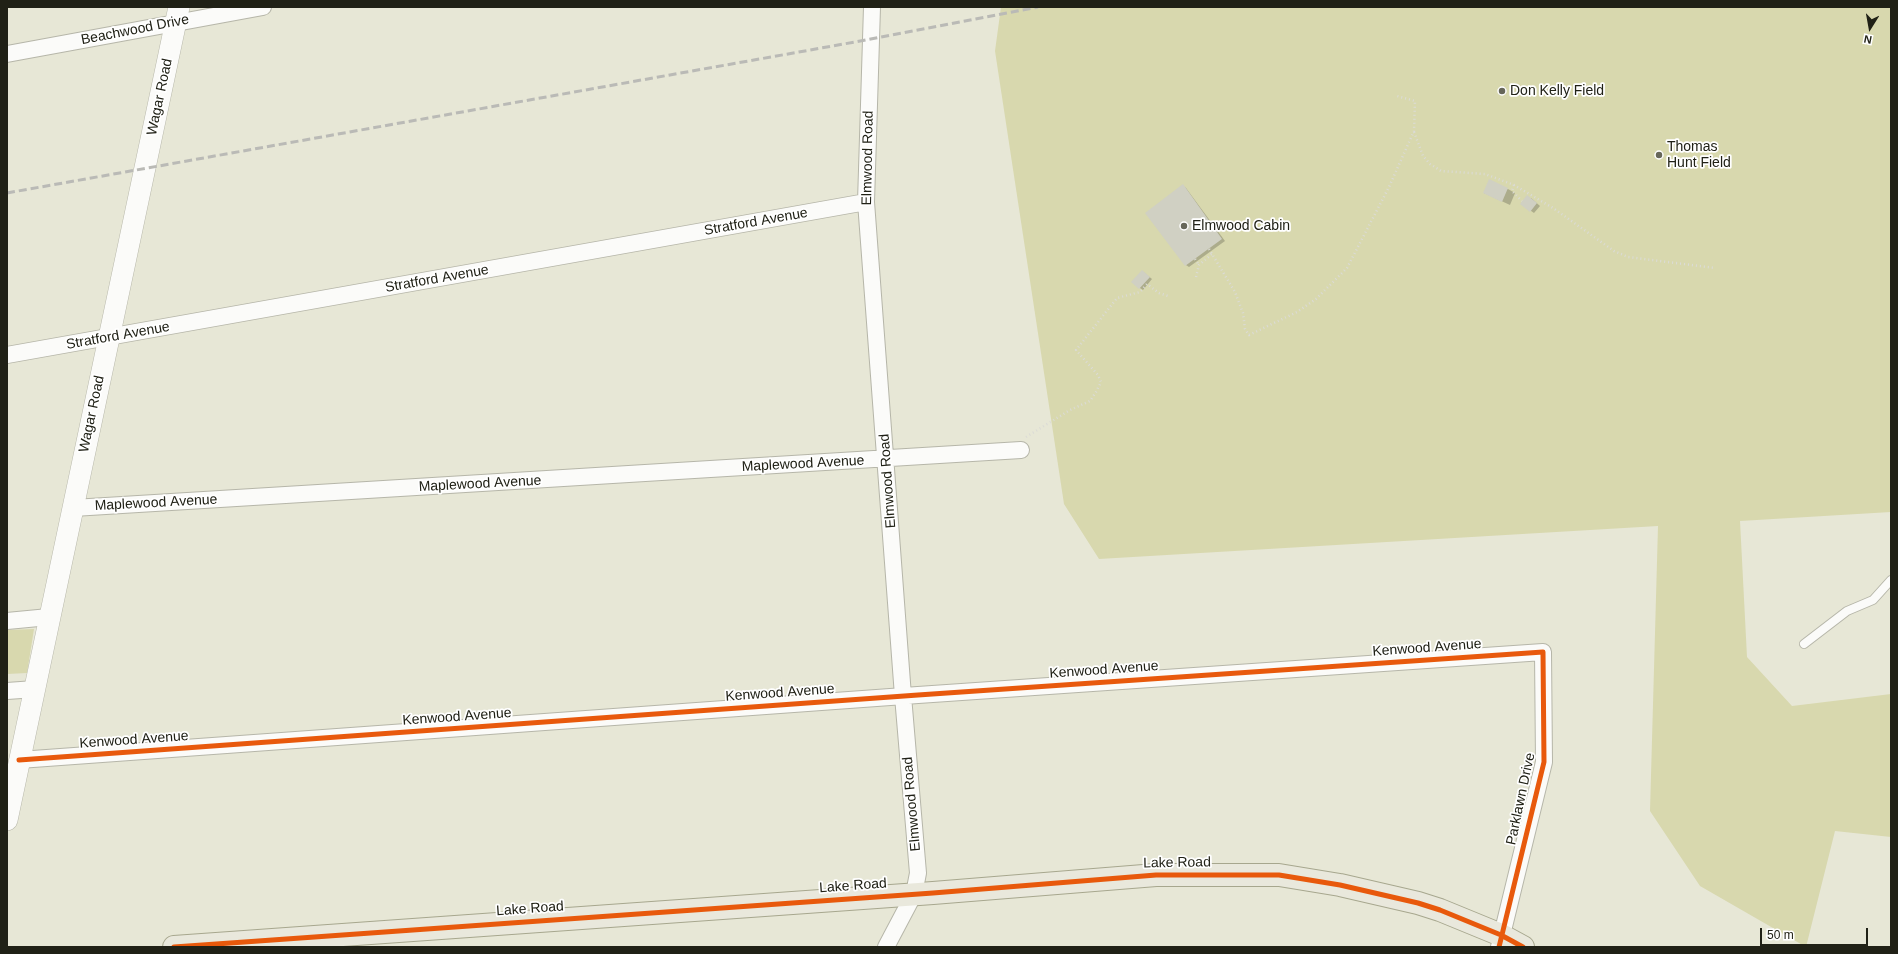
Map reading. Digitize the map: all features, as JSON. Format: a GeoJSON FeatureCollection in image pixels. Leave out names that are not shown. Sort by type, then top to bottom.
{"type":"FeatureCollection","features":[{"type":"Feature","properties":{"kind":"main road","name":"Lake Road"},"geometry":{"type":"LineString","coordinates":[[174,947],[914,894],[1156,875],[1280,875],[1340,884],[1418,903],[1500,941],[1523,947]]}},
{"type":"Feature","properties":{"kind":"street","name":"Beachwood Drive"},"geometry":{"type":"LineString","coordinates":[[7,54],[178,15],[263,7]]}},
{"type":"Feature","properties":{"kind":"street","name":"Elmwood Road"},"geometry":{"type":"LineString","coordinates":[[872,7],[866,202],[903,696],[918,873],[914,894],[886,947]]}},
{"type":"Feature","properties":{"kind":"street","name":"Wagar Road"},"geometry":{"type":"LineString","coordinates":[[7,820],[108,338],[178,15]]}},
{"type":"Feature","properties":{"kind":"street","name":"Stratford Avenue"},"geometry":{"type":"LineString","coordinates":[[7,355],[866,202]]}},
{"type":"Feature","properties":{"kind":"street","name":"Maplewood Avenue"},"geometry":{"type":"LineString","coordinates":[[73,508],[886,459],[1021,445]]}},
{"type":"Feature","properties":{"kind":"street"},"geometry":{"type":"LineString","coordinates":[[7,621],[49,617]]}},
{"type":"Feature","properties":{"kind":"street","name":"Kenwood Avenue"},"geometry":{"type":"LineString","coordinates":[[19,760],[903,696],[1543,652]]}},
{"type":"Feature","properties":{"kind":"street","name":"Parklawn Drive"},"geometry":{"type":"LineString","coordinates":[[1500,941],[1544,762],[1543,652]]}},
{"type":"Feature","properties":{"kind":"street"},"geometry":{"type":"LineString","coordinates":[[7,691],[35,689]]}},
{"type":"Feature","properties":{"kind":"lane"},"geometry":{"type":"LineString","coordinates":[[1804,644],[1847,611],[1873,600],[1891,580]]}},
{"type":"Feature","properties":{"kind":"path"},"geometry":{"type":"LineString","coordinates":[[1397,96],[1415,101],[1414,132],[1423,156],[1430,164],[1441,171],[1485,174],[1514,185],[1553,208],[1614,251],[1628,257],[1715,268]]}},
{"type":"Feature","properties":{"kind":"path"},"geometry":{"type":"LineString","coordinates":[[1209,249],[1235,292],[1249,335],[1297,312],[1316,299],[1347,268],[1389,187],[1414,132]]}},
{"type":"Feature","properties":{"kind":"path"},"geometry":{"type":"LineString","coordinates":[[1514,185],[1512,191],[1522,201]]}},
{"type":"Feature","properties":{"kind":"path"},"geometry":{"type":"LineString","coordinates":[[1196,276],[1199,265],[1212,254]]}},
{"type":"Feature","properties":{"kind":"path"},"geometry":{"type":"LineString","coordinates":[[1195,259],[1199,265]]}},
{"type":"Feature","properties":{"kind":"path"},"geometry":{"type":"LineString","coordinates":[[1021,445],[1064,414],[1090,401],[1096,392],[1102,382],[1098,375],[1076,350],[1117,298],[1140,292],[1147,284],[1159,293],[1168,296]]}},
{"type":"Feature","properties":{"kind":"green space"},"geometry":{"type":"Polygon","coordinates":[[[1001,7],[1891,7],[1891,512],[1740,521],[1747,657],[1792,706],[1891,694],[1891,837],[1835,831],[1806,947],[1700,886],[1650,811],[1658,526],[1099,559],[1064,504],[995,51],[1001,7]]]}},
{"type":"Feature","properties":{"kind":"green space"},"geometry":{"type":"Polygon","coordinates":[[[34,629],[27,673],[7,674],[7,630],[34,629]]]}},
{"type":"Feature","properties":{"kind":"building"},"geometry":{"type":"Polygon","coordinates":[[[1489,179],[1508,188],[1502,202],[1483,193],[1489,179]]]}},
{"type":"Feature","properties":{"kind":"building","name":"Elmwood Cabin"},"geometry":{"type":"Polygon","coordinates":[[[1183,184],[1222,239],[1185,266],[1145,213],[1183,184]]]}},
{"type":"Feature","properties":{"kind":"building"},"geometry":{"type":"Polygon","coordinates":[[[1527,195],[1537,203],[1530,212],[1520,204],[1527,195]]]}},
{"type":"Feature","properties":{"kind":"building"},"geometry":{"type":"Polygon","coordinates":[[[1142,270],[1150,277],[1139,289],[1131,282],[1142,270]]]}},
{"type":"Feature","properties":{"kind":"railway"},"geometry":{"type":"LineString","coordinates":[[7,193],[855,42],[1038,7]]}},
{"type":"Feature","properties":{"kind":"cycle path"},"geometry":{"type":"LineString","coordinates":[[19,760],[918,695],[1543,652],[1544,762],[1499,947]]}},
{"type":"Feature","properties":{"kind":"cycle path"},"geometry":{"type":"LineString","coordinates":[[174,947],[933,893],[1156,875],[1279,875],[1340,885],[1418,903],[1440,910],[1501,935],[1523,947]]}},
{"type":"Feature","properties":{"kind":"place","name":"Don Kelly Field"},"geometry":{"type":"Point","coordinates":[1502,91]}},
{"type":"Feature","properties":{"kind":"place","name":"Thomas Hunt Field"},"geometry":{"type":"Point","coordinates":[1659,155]}},
{"type":"Feature","properties":{"kind":"place","name":"Elmwood Cabin"},"geometry":{"type":"Point","coordinates":[1184,226]}}]}
